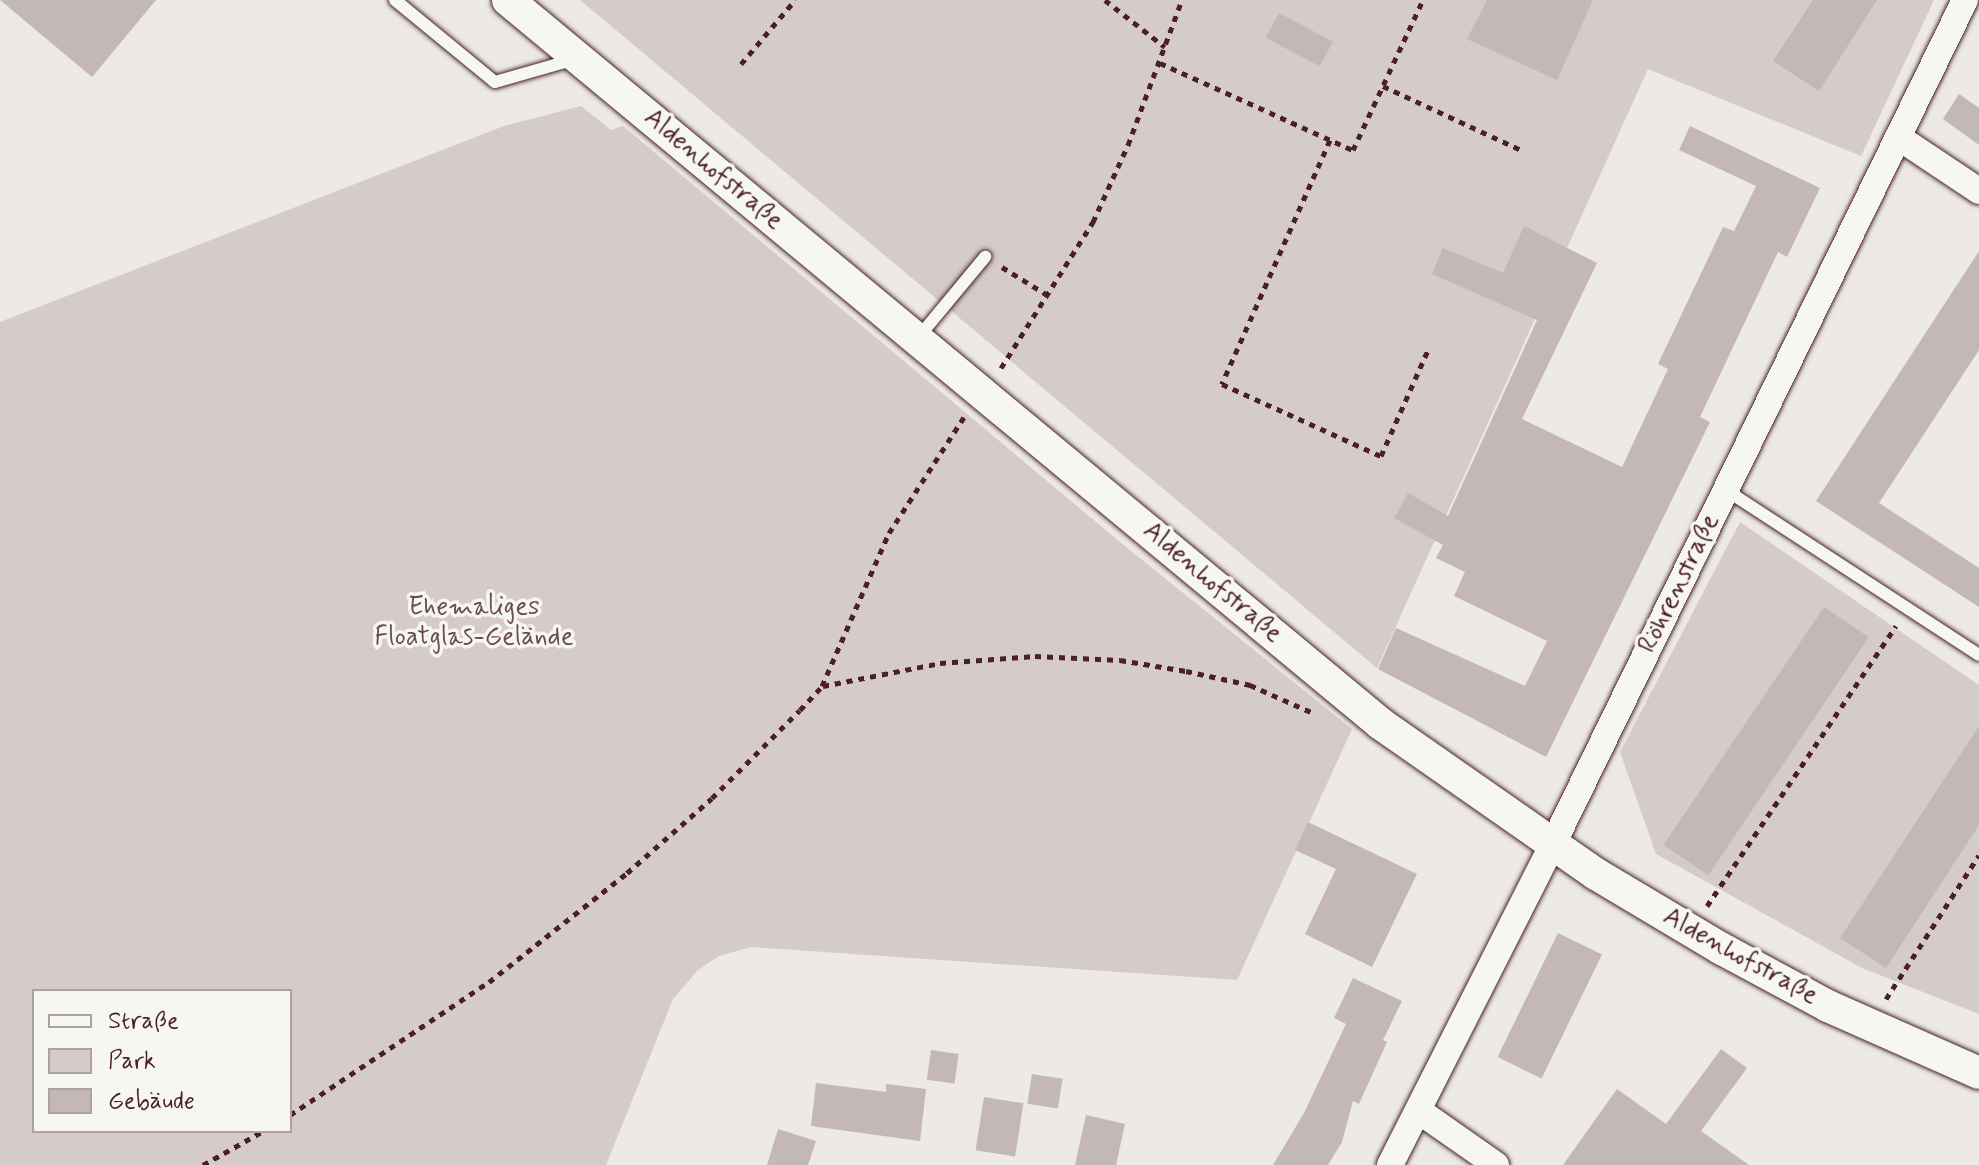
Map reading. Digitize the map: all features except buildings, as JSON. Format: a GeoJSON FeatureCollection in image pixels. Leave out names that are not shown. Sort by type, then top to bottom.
{"type":"FeatureCollection","features":[{"type":"Feature","properties":{"kind":"street","name":"Aldenhofstraße"},"geometry":{"type":"LineString","coordinates":[[508,0],[1381,724],[1553,844],[1690,930],[1828,1006],[1979,1073]]}},
{"type":"Feature","properties":{"kind":"street","name":"Röhrenstraße"},"geometry":{"type":"LineString","coordinates":[[1390,1165],[1553,844],[1965,0]]}},
{"type":"Feature","properties":{"kind":"street"},"geometry":{"type":"LineString","coordinates":[[1898,137],[1979,191]]}},
{"type":"Feature","properties":{"kind":"street"},"geometry":{"type":"LineString","coordinates":[[1419,1111],[1496,1165]]}},
{"type":"Feature","properties":{"kind":"lane"},"geometry":{"type":"LineString","coordinates":[[395,0],[495,82],[578,58]]}},
{"type":"Feature","properties":{"kind":"lane"},"geometry":{"type":"LineString","coordinates":[[917,339],[985,257]]}},
{"type":"Feature","properties":{"kind":"lane"},"geometry":{"type":"LineString","coordinates":[[1726,490],[1979,655]]}},
{"type":"Feature","properties":{"kind":"path"},"geometry":{"type":"LineString","coordinates":[[741,64],[795,0]]}},
{"type":"Feature","properties":{"kind":"path"},"geometry":{"type":"LineString","coordinates":[[1105,0],[1165,47]]}},
{"type":"Feature","properties":{"kind":"path"},"geometry":{"type":"LineString","coordinates":[[292,1114],[489,982],[627,873],[712,798],[822,686],[889,533],[921,481],[1049,296],[1093,222],[1128,145],[1182,0]]}},
{"type":"Feature","properties":{"kind":"path"},"geometry":{"type":"LineString","coordinates":[[1160,63],[1353,150],[1423,0]]}},
{"type":"Feature","properties":{"kind":"path"},"geometry":{"type":"LineString","coordinates":[[1383,86],[1523,151]]}},
{"type":"Feature","properties":{"kind":"path"},"geometry":{"type":"LineString","coordinates":[[1330,140],[1222,384],[1381,456],[1428,350]]}},
{"type":"Feature","properties":{"kind":"path"},"geometry":{"type":"LineString","coordinates":[[985,257],[1049,296]]}},
{"type":"Feature","properties":{"kind":"path"},"geometry":{"type":"LineString","coordinates":[[1690,930],[1908,609]]}},
{"type":"Feature","properties":{"kind":"path"},"geometry":{"type":"LineString","coordinates":[[822,686],[940,663],[1035,656],[1120,660],[1250,685],[1316,715]]}},
{"type":"Feature","properties":{"kind":"path"},"geometry":{"type":"LineString","coordinates":[[1870,1025],[1979,855]]}},
{"type":"Feature","properties":{"kind":"path"},"geometry":{"type":"LineString","coordinates":[[203,1165],[259,1133]]}},
{"type":"Feature","properties":{"kind":"green space"},"geometry":{"type":"Polygon","coordinates":[[[580,0],[1934,0],[1861,156],[1648,69],[1377,668],[580,0]]]}},
{"type":"Feature","properties":{"kind":"green space","name":"Ehemaliges Floatglas-Gelände"},"geometry":{"type":"Polygon","coordinates":[[[581,106],[611,130],[623,126],[1120,542],[1352,729],[1237,980],[751,947],[719,956],[698,970],[673,999],[606,1165],[0,1165],[0,322],[504,126],[581,106]]]}},
{"type":"Feature","properties":{"kind":"green space"},"geometry":{"type":"Polygon","coordinates":[[[1740,522],[1979,685],[1979,1014],[1862,968],[1656,854],[1620,752],[1740,522]]]}}]}
